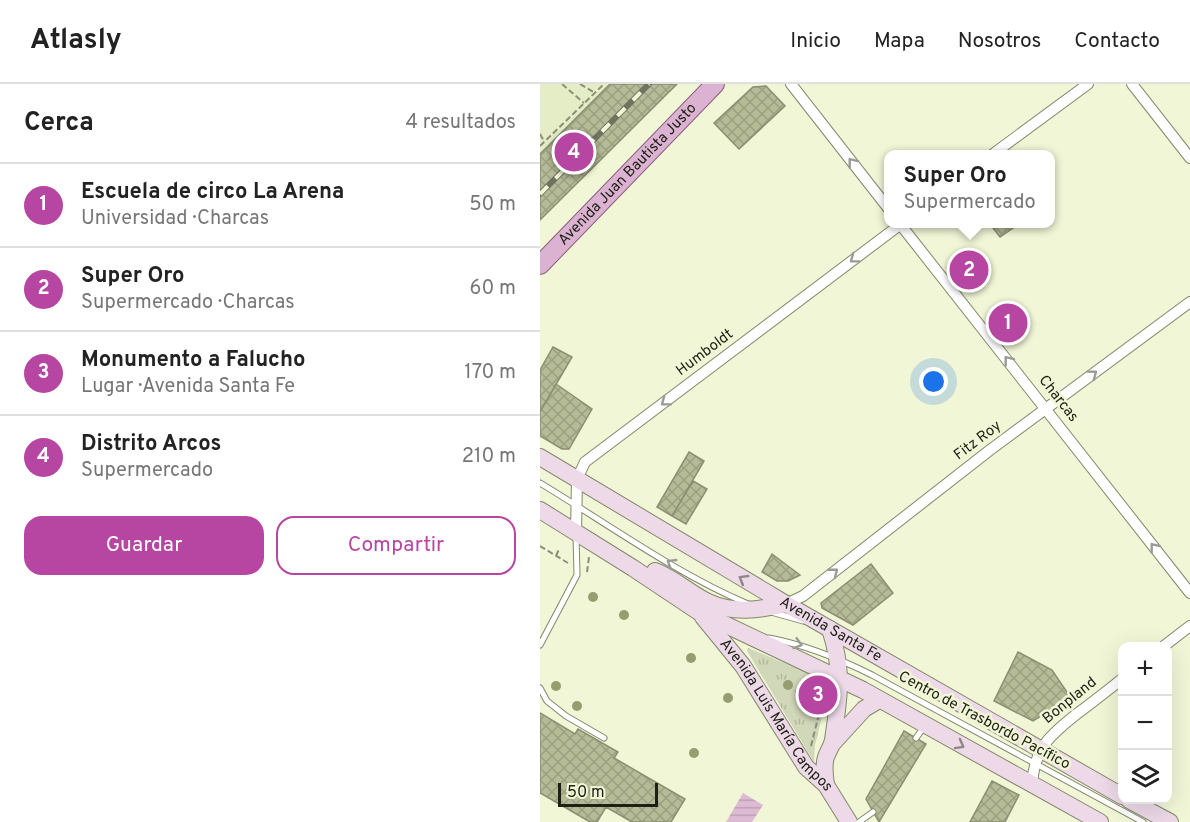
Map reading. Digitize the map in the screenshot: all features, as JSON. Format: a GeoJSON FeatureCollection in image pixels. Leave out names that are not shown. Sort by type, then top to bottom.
{"type":"FeatureCollection","features":[{"type":"Feature","properties":{"kind":"main road","name":"Avenida Juan Bautista Justo"},"geometry":{"type":"LineString","coordinates":[[540,265],[715,84]]}},
{"type":"Feature","properties":{"kind":"main road","name":"Avenida Santa Fe"},"geometry":{"type":"LineString","coordinates":[[540,457],[1038,756],[1118,794]]}},
{"type":"Feature","properties":{"kind":"main road"},"geometry":{"type":"LineString","coordinates":[[540,510],[699,612],[879,700],[920,732],[1038,788],[1100,822]]}},
{"type":"Feature","properties":{"kind":"main road"},"geometry":{"type":"LineString","coordinates":[[633,568],[657,571],[708,602],[728,609],[761,609],[786,604]]}},
{"type":"Feature","properties":{"kind":"main road","name":"Avenida Luis María Campos"},"geometry":{"type":"LineString","coordinates":[[699,612],[744,666],[806,766],[826,785],[849,822]]}},
{"type":"Feature","properties":{"kind":"main road"},"geometry":{"type":"LineString","coordinates":[[826,785],[824,770],[832,744],[840,680],[838,658],[830,630]]}},
{"type":"Feature","properties":{"kind":"main road"},"geometry":{"type":"LineString","coordinates":[[832,744],[864,709],[879,700]]}},
{"type":"Feature","properties":{"kind":"main road"},"geometry":{"type":"LineString","coordinates":[[1136,804],[1170,822]]}},
{"type":"Feature","properties":{"kind":"street"},"geometry":{"type":"LineString","coordinates":[[791,84],[884,203]]}},
{"type":"Feature","properties":{"kind":"street"},"geometry":{"type":"LineString","coordinates":[[998,150],[1088,84]]}},
{"type":"Feature","properties":{"kind":"street"},"geometry":{"type":"LineString","coordinates":[[1132,84],[1190,159]]}},
{"type":"Feature","properties":{"kind":"street","name":"Humboldt"},"geometry":{"type":"LineString","coordinates":[[577,479],[585,462],[896,228]]}},
{"type":"Feature","properties":{"kind":"street","name":"Charcas"},"geometry":{"type":"LineString","coordinates":[[904,228],[1190,593]]}},
{"type":"Feature","properties":{"kind":"street","name":"Fitz Roy"},"geometry":{"type":"LineString","coordinates":[[786,604],[803,596],[1190,302]]}},
{"type":"Feature","properties":{"kind":"street"},"geometry":{"type":"LineString","coordinates":[[576,533],[577,479]]}},
{"type":"Feature","properties":{"kind":"street"},"geometry":{"type":"LineString","coordinates":[[1169,642],[1190,626]]}},
{"type":"Feature","properties":{"kind":"street","name":"Bonpland"},"geometry":{"type":"LineString","coordinates":[[1038,756],[1052,734],[1118,682]]}},
{"type":"Feature","properties":{"kind":"street"},"geometry":{"type":"LineString","coordinates":[[1038,756],[1038,788]]}},
{"type":"Feature","properties":{"kind":"lane"},"geometry":{"type":"LineString","coordinates":[[540,483],[721,593],[761,609],[830,630]]}},
{"type":"Feature","properties":{"kind":"lane"},"geometry":{"type":"LineString","coordinates":[[540,645],[577,575],[576,533]]}},
{"type":"Feature","properties":{"kind":"lane","name":"Centro de Trasbordo Pacífico"},"geometry":{"type":"LineString","coordinates":[[740,632],[797,644],[838,658],[1038,756],[1143,822]]}},
{"type":"Feature","properties":{"kind":"lane"},"geometry":{"type":"LineString","coordinates":[[540,688],[547,701],[604,738]]}},
{"type":"Feature","properties":{"kind":"lane"},"geometry":{"type":"LineString","coordinates":[[859,822],[873,812]]}},
{"type":"Feature","properties":{"kind":"path"},"geometry":{"type":"LineString","coordinates":[[562,84],[584,103]]}},
{"type":"Feature","properties":{"kind":"path"},"geometry":{"type":"LineString","coordinates":[[580,84],[595,93]]}},
{"type":"Feature","properties":{"kind":"path"},"geometry":{"type":"LineString","coordinates":[[540,146],[604,84]]}},
{"type":"Feature","properties":{"kind":"path"},"geometry":{"type":"LineString","coordinates":[[540,134],[544,141]]}},
{"type":"Feature","properties":{"kind":"path"},"geometry":{"type":"LineString","coordinates":[[556,556],[559,549]]}},
{"type":"Feature","properties":{"kind":"path"},"geometry":{"type":"LineString","coordinates":[[804,737],[810,747],[824,693]]}},
{"type":"Feature","properties":{"kind":"shaded area"},"geometry":{"type":"Polygon","coordinates":[[[540,84],[677,84],[540,220],[540,84]]]}},
{"type":"Feature","properties":{"kind":"shaded area"},"geometry":{"type":"Polygon","coordinates":[[[743,793],[763,805],[752,822],[726,822],[743,793]]]}},
{"type":"Feature","properties":{"kind":"green space"},"geometry":{"type":"Polygon","coordinates":[[[748,648],[814,675],[828,686],[815,745],[814,762],[747,651],[748,648]]]}},
{"type":"Feature","properties":{"kind":"building"},"geometry":{"type":"Polygon","coordinates":[[[610,84],[677,84],[540,220],[540,154],[610,84]]]}},
{"type":"Feature","properties":{"kind":"building"},"geometry":{"type":"Polygon","coordinates":[[[766,86],[785,106],[739,149],[714,123],[753,87],[766,86]]]}},
{"type":"Feature","properties":{"kind":"building"},"geometry":{"type":"Polygon","coordinates":[[[993,228],[1013,228],[1000,237],[993,228]]]}},
{"type":"Feature","properties":{"kind":"building"},"geometry":{"type":"Polygon","coordinates":[[[553,347],[572,357],[540,412],[540,370],[553,347]]]}},
{"type":"Feature","properties":{"kind":"building"},"geometry":{"type":"Polygon","coordinates":[[[556,384],[592,409],[569,449],[562,449],[540,436],[540,412],[556,384]]]}},
{"type":"Feature","properties":{"kind":"building"},"geometry":{"type":"Polygon","coordinates":[[[689,452],[704,461],[672,516],[657,507],[689,452]]]}},
{"type":"Feature","properties":{"kind":"building"},"geometry":{"type":"Polygon","coordinates":[[[693,481],[707,489],[686,524],[672,516],[693,481]]]}},
{"type":"Feature","properties":{"kind":"building"},"geometry":{"type":"Polygon","coordinates":[[[772,554],[800,575],[788,581],[777,581],[762,572],[772,554]]]}},
{"type":"Feature","properties":{"kind":"building"},"geometry":{"type":"Polygon","coordinates":[[[871,564],[893,593],[853,625],[822,608],[821,603],[871,564]]]}},
{"type":"Feature","properties":{"kind":"building"},"geometry":{"type":"Polygon","coordinates":[[[1018,652],[1052,670],[1071,698],[1033,721],[994,701],[1018,652]]]}},
{"type":"Feature","properties":{"kind":"building"},"geometry":{"type":"Polygon","coordinates":[[[540,713],[575,734],[578,729],[618,752],[614,758],[685,799],[671,822],[632,822],[606,807],[597,822],[590,822],[540,793],[540,713]]]}},
{"type":"Feature","properties":{"kind":"building"},"geometry":{"type":"Polygon","coordinates":[[[904,731],[926,744],[879,822],[866,799],[904,731]]]}},
{"type":"Feature","properties":{"kind":"building"},"geometry":{"type":"Polygon","coordinates":[[[992,781],[1019,795],[1005,822],[970,822],[992,781]]]}},
{"type":"Feature","properties":{"kind":"railway"},"geometry":{"type":"LineString","coordinates":[[540,194],[649,84]]}},
{"type":"Feature","properties":{"kind":"place","name":"Distrito Arcos"},"geometry":{"type":"Point","coordinates":[574,152]}},
{"type":"Feature","properties":{"kind":"place","name":"Super Oro"},"geometry":{"type":"Point","coordinates":[969,270]}},
{"type":"Feature","properties":{"kind":"place","name":"Escuela de circo La Arena"},"geometry":{"type":"Point","coordinates":[1008,323]}},
{"type":"Feature","properties":{"kind":"place","name":"Monumento a Falucho"},"geometry":{"type":"Point","coordinates":[818,695]}}]}
